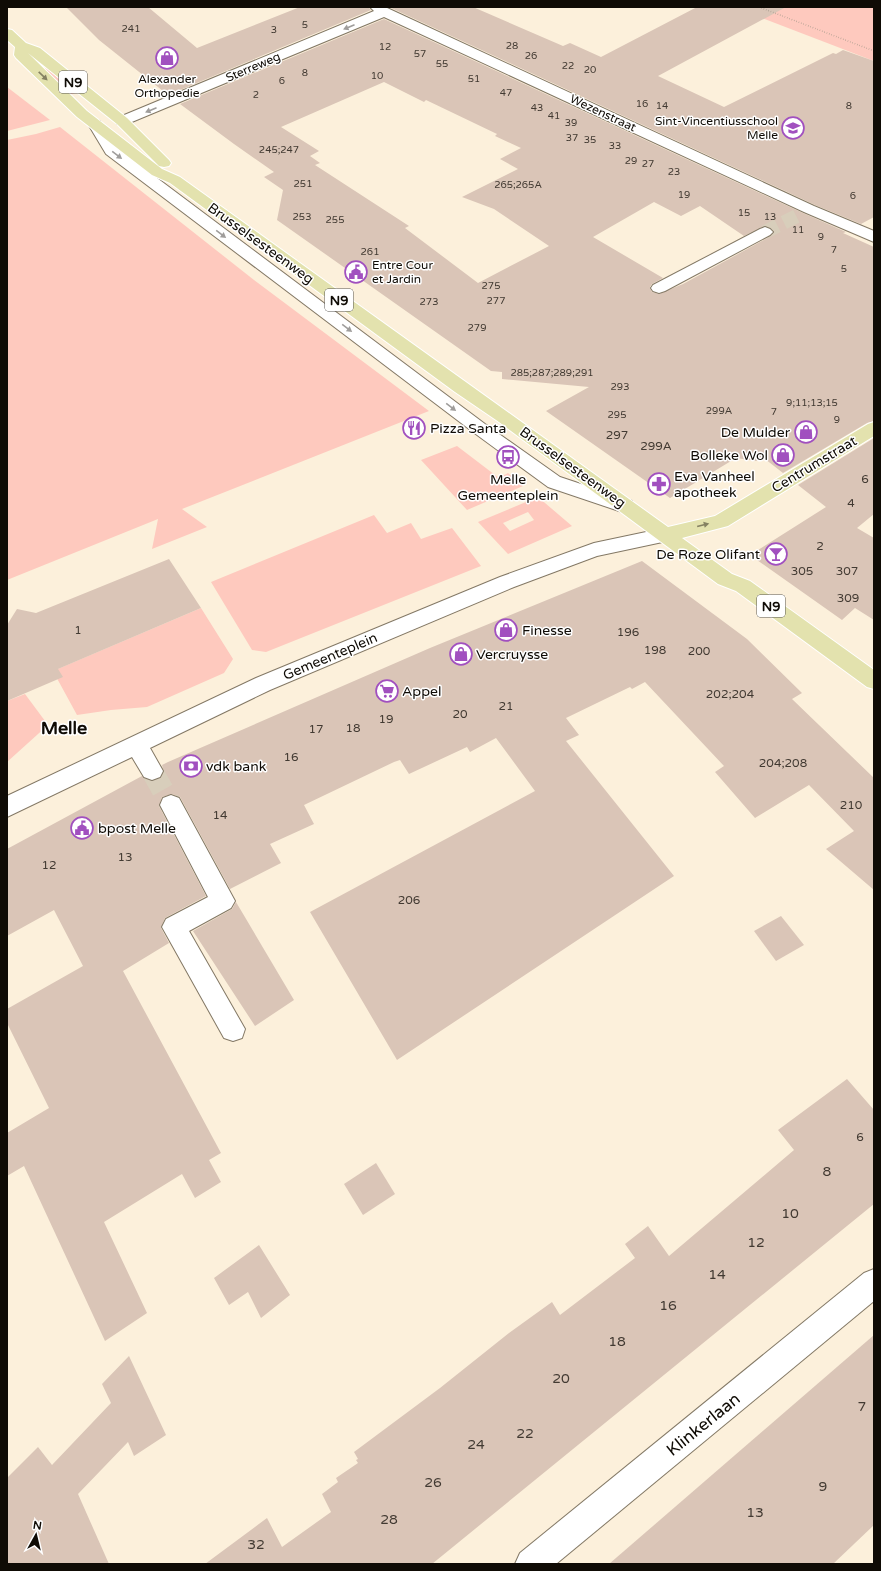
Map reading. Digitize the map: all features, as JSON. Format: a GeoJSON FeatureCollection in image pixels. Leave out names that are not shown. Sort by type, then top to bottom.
{"type":"FeatureCollection","features":[{"type":"Feature","properties":{"kind":"main road","name":"Brusselsesteenweg"},"geometry":{"type":"LineString","coordinates":[[7,33],[21,46],[35,51],[122,122],[169,167],[175,180]]}},
{"type":"Feature","properties":{"kind":"main road","name":"Brusselsesteenweg"},"geometry":{"type":"LineString","coordinates":[[21,46],[21,55],[82,114],[157,172],[175,180],[454,384],[505,418],[725,579],[743,586],[874,681]]}},
{"type":"Feature","properties":{"kind":"main road","name":"Centrumstraat"},"geometry":{"type":"LineString","coordinates":[[665,535],[721,520],[874,428]]}},
{"type":"Feature","properties":{"kind":"street","name":"Sterreweg"},"geometry":{"type":"LineString","coordinates":[[122,122],[380,10]]}},
{"type":"Feature","properties":{"kind":"street","name":"Wezenstraat"},"geometry":{"type":"LineString","coordinates":[[380,10],[805,211],[874,237]]}},
{"type":"Feature","properties":{"kind":"street"},"geometry":{"type":"LineString","coordinates":[[94,124],[111,151],[547,478],[554,482],[625,506]]}},
{"type":"Feature","properties":{"kind":"street"},"geometry":{"type":"LineString","coordinates":[[659,288],[765,232]]}},
{"type":"Feature","properties":{"kind":"street","name":"Gemeenteplein"},"geometry":{"type":"LineString","coordinates":[[7,807],[263,684],[507,582],[594,550],[665,535]]}},
{"type":"Feature","properties":{"kind":"street"},"geometry":{"type":"LineString","coordinates":[[137,745],[152,771]]}},
{"type":"Feature","properties":{"kind":"street"},"geometry":{"type":"LineString","coordinates":[[171,805],[223,901],[174,928],[233,1029]]}},
{"type":"Feature","properties":{"kind":"street","name":"Klinkerlaan"},"geometry":{"type":"LineString","coordinates":[[531,1564],[874,1284]]}},
{"type":"Feature","properties":{"kind":"path"},"geometry":{"type":"LineString","coordinates":[[759,7],[874,51]]}},
{"type":"Feature","properties":{"kind":"shaded area"},"geometry":{"type":"Polygon","coordinates":[[[734,7],[874,7],[874,61],[741,10],[734,7]]]}},
{"type":"Feature","properties":{"kind":"shaded area"},"geometry":{"type":"Polygon","coordinates":[[[47,68],[79,92],[68,95],[42,69],[47,68]]]}},
{"type":"Feature","properties":{"kind":"shaded area"},"geometry":{"type":"Polygon","coordinates":[[[7,87],[50,120],[7,131],[7,87]]]}},
{"type":"Feature","properties":{"kind":"shaded area"},"geometry":{"type":"Polygon","coordinates":[[[60,127],[254,280],[429,411],[182,509],[207,527],[152,549],[158,519],[7,580],[7,140],[60,127]]]}},
{"type":"Feature","properties":{"kind":"shaded area"},"geometry":{"type":"Polygon","coordinates":[[[457,446],[499,478],[508,473],[523,486],[467,510],[421,460],[457,446]]]}},
{"type":"Feature","properties":{"kind":"shaded area"},"geometry":{"type":"Polygon","coordinates":[[[538,497],[572,526],[508,554],[478,522],[538,497]],[[528,512],[503,523],[510,531],[534,520],[528,512]]]}},
{"type":"Feature","properties":{"kind":"shaded area"},"geometry":{"type":"Polygon","coordinates":[[[374,515],[387,533],[411,523],[421,539],[452,528],[481,566],[266,652],[252,650],[211,582],[374,515]]]}},
{"type":"Feature","properties":{"kind":"shaded area"},"geometry":{"type":"Polygon","coordinates":[[[201,608],[233,659],[224,673],[147,707],[77,715],[53,671],[201,608]]]}},
{"type":"Feature","properties":{"kind":"shaded area"},"geometry":{"type":"Polygon","coordinates":[[[25,694],[48,725],[7,762],[7,701],[25,694]]]}},
{"type":"Feature","properties":{"kind":"building"},"geometry":{"type":"Polygon","coordinates":[[[66,7],[148,7],[197,48],[300,7],[368,7],[371,10],[168,95],[99,40],[66,7]]]}},
{"type":"Feature","properties":{"kind":"building"},"geometry":{"type":"Polygon","coordinates":[[[389,7],[473,7],[563,46],[570,43],[601,57],[697,7],[786,7],[658,76],[724,107],[833,53],[836,54],[843,50],[874,61],[874,217],[861,224],[815,205],[389,7]]]}},
{"type":"Feature","properties":{"kind":"building"},"geometry":{"type":"Polygon","coordinates":[[[384,19],[846,232],[843,233],[874,247],[874,421],[867,423],[783,473],[765,459],[756,461],[736,458],[670,498],[546,411],[589,387],[502,379],[502,372],[491,371],[277,220],[283,190],[264,177],[274,172],[180,104],[384,19]],[[384,82],[281,127],[319,151],[310,156],[320,163],[315,165],[409,226],[405,228],[478,283],[549,246],[494,209],[462,197],[518,169],[500,159],[521,148],[495,136],[497,134],[426,100],[424,102],[384,82]],[[654,202],[593,237],[663,278],[652,284],[650,287],[652,292],[659,294],[683,284],[771,236],[774,232],[771,228],[764,226],[744,236],[700,206],[681,216],[654,202]]]}},
{"type":"Feature","properties":{"kind":"building"},"geometry":{"type":"Polygon","coordinates":[[[874,438],[874,514],[857,528],[874,538],[874,620],[855,608],[842,620],[750,555],[826,507],[798,485],[874,438]]]}},
{"type":"Feature","properties":{"kind":"building"},"geometry":{"type":"Polygon","coordinates":[[[169,559],[201,608],[58,669],[63,677],[7,701],[7,625],[17,609],[36,613],[169,559]]]}},
{"type":"Feature","properties":{"kind":"building"},"geometry":{"type":"Polygon","coordinates":[[[642,561],[747,639],[802,693],[792,699],[874,778],[874,890],[826,849],[854,831],[809,785],[755,818],[715,772],[724,766],[645,682],[632,689],[630,687],[566,718],[579,735],[566,741],[674,876],[397,1060],[310,912],[535,791],[496,738],[470,752],[467,747],[409,774],[400,760],[394,762],[304,805],[314,824],[270,844],[281,863],[230,889],[180,797],[172,794],[162,797],[159,806],[206,896],[165,918],[161,928],[169,943],[123,971],[221,1153],[209,1160],[221,1182],[195,1198],[182,1174],[104,1222],[147,1313],[105,1341],[24,1166],[7,1176],[7,1133],[49,1108],[7,1023],[7,1009],[83,966],[54,910],[7,936],[7,849],[142,776],[151,781],[161,778],[164,772],[162,765],[168,762],[430,648],[642,561]]]}},
{"type":"Feature","properties":{"kind":"building"},"geometry":{"type":"Polygon","coordinates":[[[236,902],[294,1000],[255,1026],[193,931],[232,909],[236,902]]]}},
{"type":"Feature","properties":{"kind":"building"},"geometry":{"type":"Polygon","coordinates":[[[781,916],[804,945],[776,961],[754,931],[781,916]]]}},
{"type":"Feature","properties":{"kind":"building"},"geometry":{"type":"Polygon","coordinates":[[[847,1079],[874,1110],[874,1204],[432,1564],[205,1564],[267,1518],[282,1547],[331,1512],[322,1494],[338,1482],[336,1478],[358,1463],[356,1460],[358,1459],[354,1452],[440,1388],[509,1333],[552,1302],[560,1315],[635,1258],[625,1244],[648,1226],[669,1256],[794,1150],[778,1130],[847,1079]]]}},
{"type":"Feature","properties":{"kind":"building"},"geometry":{"type":"Polygon","coordinates":[[[376,1163],[395,1194],[363,1215],[344,1184],[376,1163]]]}},
{"type":"Feature","properties":{"kind":"building"},"geometry":{"type":"Polygon","coordinates":[[[259,1245],[290,1295],[261,1318],[248,1292],[229,1305],[214,1278],[259,1245]]]}},
{"type":"Feature","properties":{"kind":"building"},"geometry":{"type":"Polygon","coordinates":[[[874,1335],[874,1525],[833,1564],[609,1564],[874,1335]]]}},
{"type":"Feature","properties":{"kind":"building"},"geometry":{"type":"Polygon","coordinates":[[[129,1356],[166,1435],[134,1456],[128,1442],[78,1494],[109,1564],[7,1564],[7,1478],[38,1447],[52,1465],[111,1403],[102,1384],[129,1356]]]}},
{"type":"Feature","properties":{"kind":"tunnel"},"geometry":{"type":"LineString","coordinates":[[765,232],[801,214]]}},
{"type":"Feature","properties":{"kind":"tunnel"},"geometry":{"type":"LineString","coordinates":[[152,771],[171,805]]}},
{"type":"Feature","properties":{"kind":"place","name":"Alexander Orthopedie"},"geometry":{"type":"Point","coordinates":[167,58]}},
{"type":"Feature","properties":{"kind":"place","name":"Sint-Vincentiusschool Melle"},"geometry":{"type":"Point","coordinates":[793,128]}},
{"type":"Feature","properties":{"kind":"place","name":"Entre Cour et Jardin"},"geometry":{"type":"Point","coordinates":[356,272]}},
{"type":"Feature","properties":{"kind":"place","name":"Pizza Santa"},"geometry":{"type":"Point","coordinates":[414,428]}},
{"type":"Feature","properties":{"kind":"place","name":"De Mulder"},"geometry":{"type":"Point","coordinates":[806,432]}},
{"type":"Feature","properties":{"kind":"place","name":"Bolleke Wol"},"geometry":{"type":"Point","coordinates":[783,455]}},
{"type":"Feature","properties":{"kind":"place","name":"Melle Gemeenteplein"},"geometry":{"type":"Point","coordinates":[508,457]}},
{"type":"Feature","properties":{"kind":"place","name":"Eva Vanheel apotheek"},"geometry":{"type":"Point","coordinates":[659,484]}},
{"type":"Feature","properties":{"kind":"place","name":"De Roze Olifant"},"geometry":{"type":"Point","coordinates":[776,554]}},
{"type":"Feature","properties":{"kind":"place","name":"Finesse"},"geometry":{"type":"Point","coordinates":[506,630]}},
{"type":"Feature","properties":{"kind":"place","name":"Vercruysse"},"geometry":{"type":"Point","coordinates":[461,654]}},
{"type":"Feature","properties":{"kind":"place","name":"Appel"},"geometry":{"type":"Point","coordinates":[387,691]}},
{"type":"Feature","properties":{"kind":"place","name":"vdk bank"},"geometry":{"type":"Point","coordinates":[191,766]}},
{"type":"Feature","properties":{"kind":"place","name":"bpost Melle"},"geometry":{"type":"Point","coordinates":[82,828]}},
{"type":"Feature","properties":{"kind":"district","name":"Melle"},"geometry":{"type":"Point","coordinates":[64,728]}}]}
